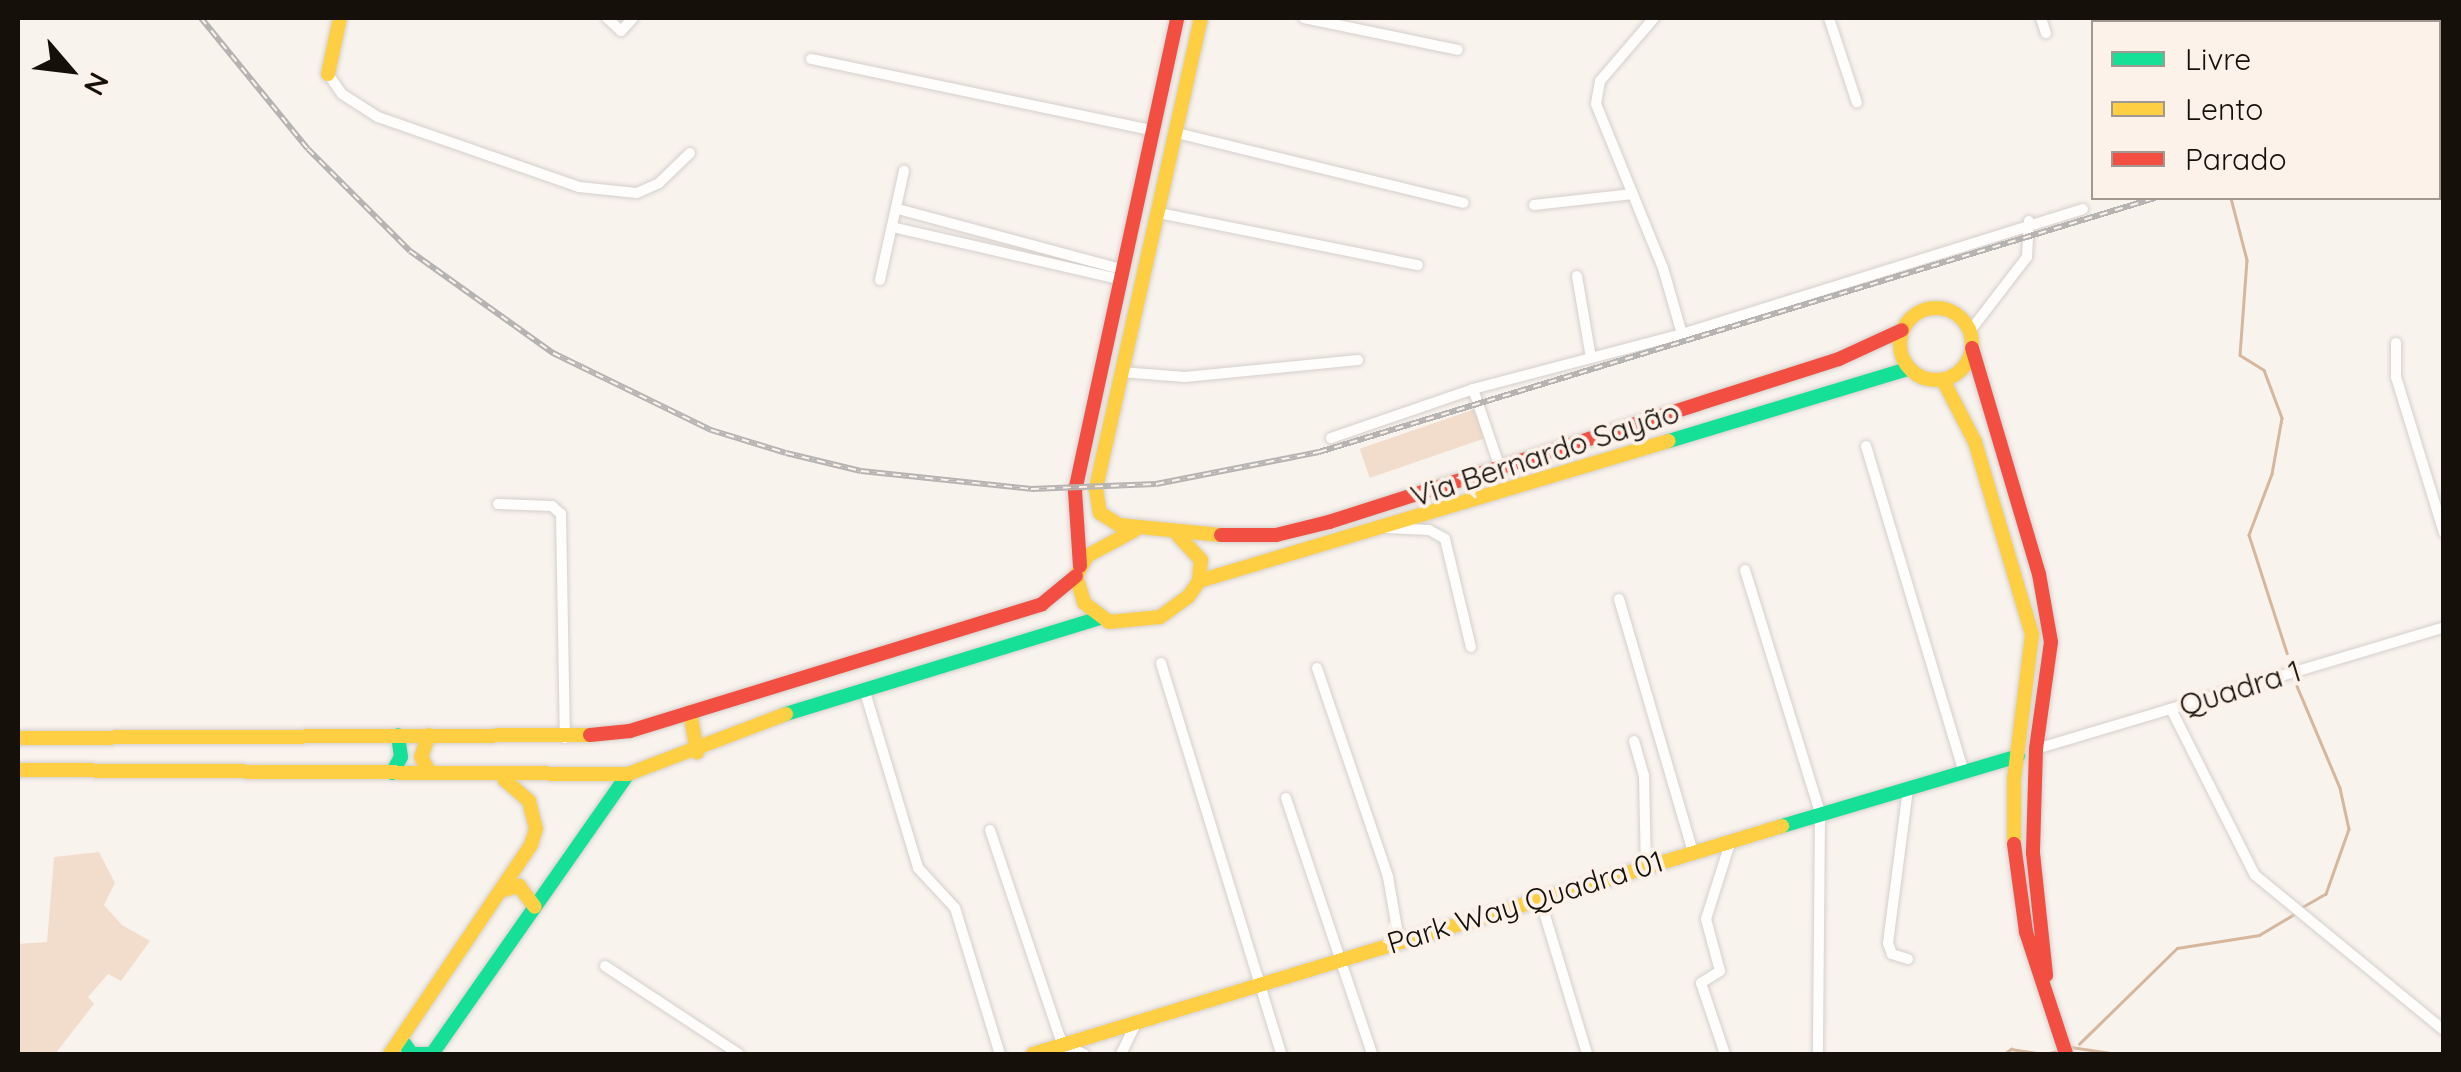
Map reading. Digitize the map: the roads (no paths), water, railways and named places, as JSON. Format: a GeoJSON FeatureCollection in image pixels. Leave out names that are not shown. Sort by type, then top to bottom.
{"type":"FeatureCollection","features":[{"type":"Feature","properties":{"kind":"main road"},"geometry":{"type":"LineString","coordinates":[[328,74],[340,18]]}},
{"type":"Feature","properties":{"kind":"main road"},"geometry":{"type":"LineString","coordinates":[[1100,618],[1084,603],[1078,571],[1075,491],[1176,18]]}},
{"type":"Feature","properties":{"kind":"main road"},"geometry":{"type":"LineString","coordinates":[[1199,582],[1196,548],[1179,536],[1136,530],[1107,519],[1095,502],[1200,18]]}},
{"type":"Feature","properties":{"kind":"main road"},"geometry":{"type":"LineString","coordinates":[[1908,369],[1900,350],[1902,330],[1928,308],[1960,317],[1970,332],[2038,574],[2050,642],[2036,749],[2033,853],[2050,1006]]}},
{"type":"Feature","properties":{"kind":"main road","name":"Via Bernardo Sayão"},"geometry":{"type":"LineString","coordinates":[[1179,536],[1276,535],[1501,470],[1839,360],[1902,330]]}},
{"type":"Feature","properties":{"kind":"main road"},"geometry":{"type":"LineString","coordinates":[[1943,380],[1967,362],[1972,348]]}},
{"type":"Feature","properties":{"kind":"main road"},"geometry":{"type":"LineString","coordinates":[[18,770],[628,774],[696,752],[785,714],[1100,618],[1130,624],[1160,617],[1199,582],[1908,369],[1943,380],[1976,442],[2032,636],[2018,756],[2016,881],[2066,1054]]}},
{"type":"Feature","properties":{"kind":"main road"},"geometry":{"type":"LineString","coordinates":[[18,739],[398,735],[565,738],[630,731],[1042,604],[1106,541],[1136,530]]}},
{"type":"Feature","properties":{"kind":"main road"},"geometry":{"type":"LineString","coordinates":[[690,712],[696,752]]}},
{"type":"Feature","properties":{"kind":"main road"},"geometry":{"type":"LineString","coordinates":[[392,773],[401,758],[398,735]]}},
{"type":"Feature","properties":{"kind":"main road"},"geometry":{"type":"LineString","coordinates":[[429,735],[421,757],[430,773]]}},
{"type":"Feature","properties":{"kind":"main road","name":"Park Way Quadra 01"},"geometry":{"type":"LineString","coordinates":[[1033,1054],[1335,958],[2018,756]]}},
{"type":"Feature","properties":{"kind":"main road"},"geometry":{"type":"LineString","coordinates":[[401,1039],[412,1054],[432,1054],[628,774]]}},
{"type":"Feature","properties":{"kind":"main road"},"geometry":{"type":"LineString","coordinates":[[390,1054],[504,890],[536,829],[524,793],[498,776]]}},
{"type":"Feature","properties":{"kind":"main road"},"geometry":{"type":"LineString","coordinates":[[504,890],[519,886],[535,907]]}},
{"type":"Feature","properties":{"kind":"street"},"geometry":{"type":"LineString","coordinates":[[607,18],[620,31],[633,18]]}},
{"type":"Feature","properties":{"kind":"street"},"geometry":{"type":"LineString","coordinates":[[1304,18],[1458,50]]}},
{"type":"Feature","properties":{"kind":"street"},"geometry":{"type":"LineString","coordinates":[[1654,18],[1595,94],[1682,334]]}},
{"type":"Feature","properties":{"kind":"street"},"geometry":{"type":"LineString","coordinates":[[1830,18],[1857,103]]}},
{"type":"Feature","properties":{"kind":"street"},"geometry":{"type":"LineString","coordinates":[[2041,18],[2046,33]]}},
{"type":"Feature","properties":{"kind":"street"},"geometry":{"type":"LineString","coordinates":[[812,59],[1152,130]]}},
{"type":"Feature","properties":{"kind":"street"},"geometry":{"type":"LineString","coordinates":[[328,74],[342,94],[378,116],[578,187],[651,188],[690,153]]}},
{"type":"Feature","properties":{"kind":"street"},"geometry":{"type":"LineString","coordinates":[[1176,133],[1464,203]]}},
{"type":"Feature","properties":{"kind":"street"},"geometry":{"type":"LineString","coordinates":[[880,280],[904,170]]}},
{"type":"Feature","properties":{"kind":"street"},"geometry":{"type":"LineString","coordinates":[[1534,206],[1632,194]]}},
{"type":"Feature","properties":{"kind":"street"},"geometry":{"type":"LineString","coordinates":[[898,208],[1071,252],[1120,274]]}},
{"type":"Feature","properties":{"kind":"street"},"geometry":{"type":"LineString","coordinates":[[1332,438],[1473,389],[1682,334],[2029,221],[2083,210]]}},
{"type":"Feature","properties":{"kind":"street"},"geometry":{"type":"LineString","coordinates":[[910,232],[914,213]]}},
{"type":"Feature","properties":{"kind":"street"},"geometry":{"type":"LineString","coordinates":[[1158,213],[1418,265]]}},
{"type":"Feature","properties":{"kind":"street"},"geometry":{"type":"LineString","coordinates":[[1970,332],[2027,257],[2029,221]]}},
{"type":"Feature","properties":{"kind":"street"},"geometry":{"type":"LineString","coordinates":[[892,227],[1066,267],[1120,274]]}},
{"type":"Feature","properties":{"kind":"street"},"geometry":{"type":"LineString","coordinates":[[997,252],[1001,232]]}},
{"type":"Feature","properties":{"kind":"street"},"geometry":{"type":"LineString","coordinates":[[1066,267],[1071,252]]}},
{"type":"Feature","properties":{"kind":"street"},"geometry":{"type":"LineString","coordinates":[[1577,276],[1590,358]]}},
{"type":"Feature","properties":{"kind":"street"},"geometry":{"type":"LineString","coordinates":[[2396,343],[2396,377],[2444,533]]}},
{"type":"Feature","properties":{"kind":"street"},"geometry":{"type":"LineString","coordinates":[[1121,372],[1185,378],[1358,360]]}},
{"type":"Feature","properties":{"kind":"street"},"geometry":{"type":"LineString","coordinates":[[1473,389],[1501,470]]}},
{"type":"Feature","properties":{"kind":"street"},"geometry":{"type":"LineString","coordinates":[[1866,446],[1964,772]]}},
{"type":"Feature","properties":{"kind":"street"},"geometry":{"type":"LineString","coordinates":[[498,504],[552,506],[561,514],[565,738]]}},
{"type":"Feature","properties":{"kind":"street"},"geometry":{"type":"LineString","coordinates":[[1381,528],[1430,530],[1446,538],[1470,647]]}},
{"type":"Feature","properties":{"kind":"street"},"geometry":{"type":"LineString","coordinates":[[1745,570],[1820,813],[1818,1054]]}},
{"type":"Feature","properties":{"kind":"street"},"geometry":{"type":"LineString","coordinates":[[1619,599],[1692,852]]}},
{"type":"Feature","properties":{"kind":"street","name":"Quadra 1"},"geometry":{"type":"LineString","coordinates":[[2036,749],[2444,627]]}},
{"type":"Feature","properties":{"kind":"street"},"geometry":{"type":"LineString","coordinates":[[1161,664],[1282,1054]]}},
{"type":"Feature","properties":{"kind":"street"},"geometry":{"type":"LineString","coordinates":[[1317,668],[1388,878],[1399,940]]}},
{"type":"Feature","properties":{"kind":"street"},"geometry":{"type":"LineString","coordinates":[[865,692],[918,868],[955,908],[1000,1054]]}},
{"type":"Feature","properties":{"kind":"street"},"geometry":{"type":"LineString","coordinates":[[2171,710],[2246,861],[2284,901],[2444,1030]]}},
{"type":"Feature","properties":{"kind":"street"},"geometry":{"type":"LineString","coordinates":[[1634,740],[1644,776],[1646,866]]}},
{"type":"Feature","properties":{"kind":"street"},"geometry":{"type":"LineString","coordinates":[[1908,788],[1888,943],[1892,954],[1908,958]]}},
{"type":"Feature","properties":{"kind":"street"},"geometry":{"type":"LineString","coordinates":[[1286,798],[1335,958],[1372,1054]]}},
{"type":"Feature","properties":{"kind":"street"},"geometry":{"type":"LineString","coordinates":[[990,830],[1063,1045],[1084,1054]]}},
{"type":"Feature","properties":{"kind":"street"},"geometry":{"type":"LineString","coordinates":[[1724,1054],[1701,983],[1720,971],[1706,919],[1730,840]]}},
{"type":"Feature","properties":{"kind":"street"},"geometry":{"type":"LineString","coordinates":[[1540,899],[1587,1054]]}},
{"type":"Feature","properties":{"kind":"street"},"geometry":{"type":"LineString","coordinates":[[604,966],[739,1054]]}},
{"type":"Feature","properties":{"kind":"street"},"geometry":{"type":"LineString","coordinates":[[1121,1054],[1136,1023]]}},
{"type":"Feature","properties":{"kind":"waterway"},"geometry":{"type":"LineString","coordinates":[[2232,200],[2247,260],[2240,355],[2264,370],[2282,418],[2272,474],[2249,535],[2287,653]]}},
{"type":"Feature","properties":{"kind":"waterway"},"geometry":{"type":"LineString","coordinates":[[2297,686],[2340,788],[2349,829],[2326,894],[2302,908]]}},
{"type":"Feature","properties":{"kind":"waterway"},"geometry":{"type":"LineString","coordinates":[[2079,1044],[2177,948],[2259,935],[2296,913]]}},
{"type":"Feature","properties":{"kind":"waterway"},"geometry":{"type":"LineString","coordinates":[[2071,1047],[2118,1054]]}},
{"type":"Feature","properties":{"kind":"waterway"},"geometry":{"type":"LineString","coordinates":[[2004,1054],[2011,1049],[2043,1054]]}},
{"type":"Feature","properties":{"kind":"waterway"},"geometry":{"type":"LineString","coordinates":[[2045,1054],[2058,1051]]}},
{"type":"Feature","properties":{"kind":"railway"},"geometry":{"type":"LineString","coordinates":[[201,18],[308,149],[410,251],[553,353],[711,430],[786,453],[861,471],[1031,489],[1156,484],[1319,452],[2148,200]]}}]}
